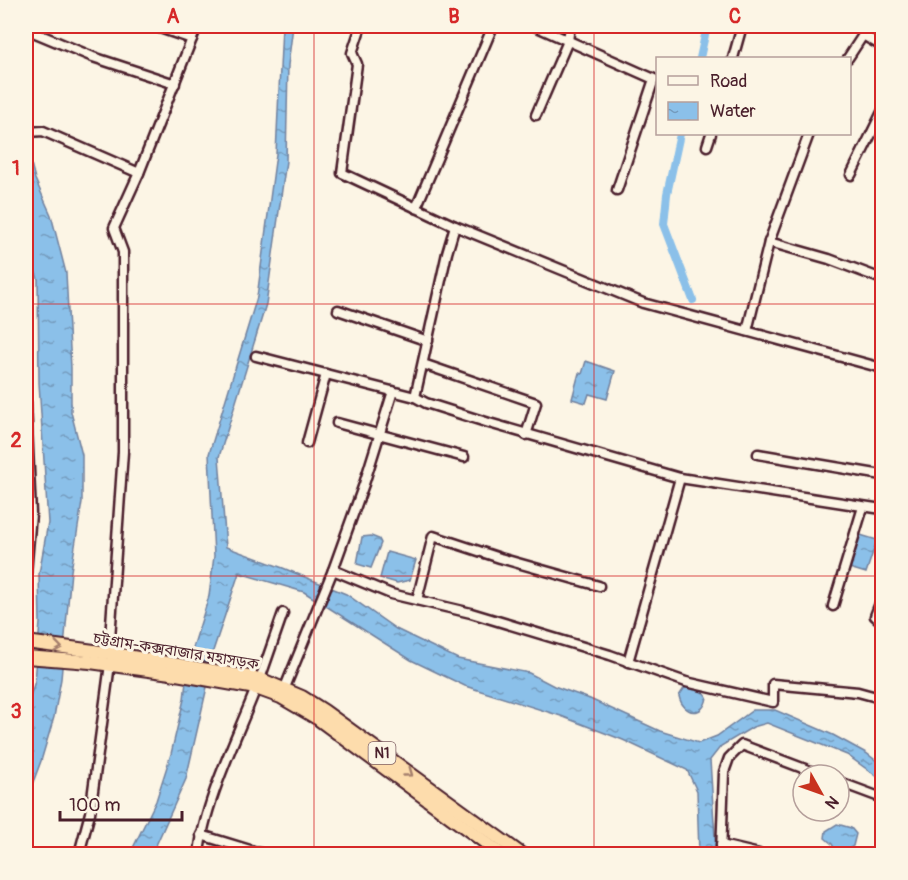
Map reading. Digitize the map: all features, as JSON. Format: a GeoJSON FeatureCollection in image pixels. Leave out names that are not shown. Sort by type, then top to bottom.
{"type":"FeatureCollection","features":[{"type":"Feature","properties":{"kind":"highway","name":"চট্টগ্রাম-কক্সবাজার মহাসড়ক"},"geometry":{"type":"LineString","coordinates":[[26,642],[91,657]]}},
{"type":"Feature","properties":{"kind":"highway","name":"চট্টগ্রাম-কক্সবাজার মহাসড়ক"},"geometry":{"type":"LineString","coordinates":[[26,657],[109,659],[258,683],[302,697],[324,711],[450,809],[501,855]]}},
{"type":"Feature","properties":{"kind":"highway","name":"চট্টগ্রাম-কক্সবাজার মহাসড়ক"},"geometry":{"type":"LineString","coordinates":[[258,683],[317,718],[521,855]]}},
{"type":"Feature","properties":{"kind":"street"},"geometry":{"type":"LineString","coordinates":[[154,26],[192,39]]}},
{"type":"Feature","properties":{"kind":"street"},"geometry":{"type":"LineString","coordinates":[[79,855],[90,813],[109,659],[123,452],[123,252],[114,228],[140,173],[197,26]]}},
{"type":"Feature","properties":{"kind":"street"},"geometry":{"type":"LineString","coordinates":[[361,26],[352,53],[357,64],[342,173],[455,226],[643,303],[882,368]]}},
{"type":"Feature","properties":{"kind":"street"},"geometry":{"type":"LineString","coordinates":[[416,208],[493,26]]}},
{"type":"Feature","properties":{"kind":"street"},"geometry":{"type":"LineString","coordinates":[[535,26],[654,79],[617,190]]}},
{"type":"Feature","properties":{"kind":"street"},"geometry":{"type":"LineString","coordinates":[[536,115],[568,41],[570,26]]}},
{"type":"Feature","properties":{"kind":"street"},"geometry":{"type":"LineString","coordinates":[[733,57],[742,26]]}},
{"type":"Feature","properties":{"kind":"street"},"geometry":{"type":"LineString","coordinates":[[849,57],[869,26]]}},
{"type":"Feature","properties":{"kind":"street"},"geometry":{"type":"LineString","coordinates":[[26,30],[93,57],[174,84]]}},
{"type":"Feature","properties":{"kind":"street"},"geometry":{"type":"LineString","coordinates":[[863,36],[882,46]]}},
{"type":"Feature","properties":{"kind":"street"},"geometry":{"type":"LineString","coordinates":[[851,175],[881,117]]}},
{"type":"Feature","properties":{"kind":"street"},"geometry":{"type":"LineString","coordinates":[[29,132],[43,131],[140,173]]}},
{"type":"Feature","properties":{"kind":"street"},"geometry":{"type":"LineString","coordinates":[[707,146],[711,135]]}},
{"type":"Feature","properties":{"kind":"street"},"geometry":{"type":"LineString","coordinates":[[747,331],[769,242],[810,135]]}},
{"type":"Feature","properties":{"kind":"street"},"geometry":{"type":"LineString","coordinates":[[415,397],[455,226]]}},
{"type":"Feature","properties":{"kind":"street"},"geometry":{"type":"LineString","coordinates":[[769,242],[829,259],[882,279]]}},
{"type":"Feature","properties":{"kind":"street"},"geometry":{"type":"LineString","coordinates":[[338,310],[428,341]]}},
{"type":"Feature","properties":{"kind":"street"},"geometry":{"type":"LineString","coordinates":[[256,356],[415,397],[426,403],[526,435],[680,478],[882,509]]}},
{"type":"Feature","properties":{"kind":"street"},"geometry":{"type":"LineString","coordinates":[[423,364],[536,403],[526,435]]}},
{"type":"Feature","properties":{"kind":"street"},"geometry":{"type":"LineString","coordinates":[[307,443],[326,374]]}},
{"type":"Feature","properties":{"kind":"street"},"geometry":{"type":"LineString","coordinates":[[284,690],[333,570],[393,391]]}},
{"type":"Feature","properties":{"kind":"street"},"geometry":{"type":"LineString","coordinates":[[26,402],[31,514],[26,574]]}},
{"type":"Feature","properties":{"kind":"street"},"geometry":{"type":"LineString","coordinates":[[338,423],[464,458]]}},
{"type":"Feature","properties":{"kind":"street"},"geometry":{"type":"LineString","coordinates":[[758,454],[882,475]]}},
{"type":"Feature","properties":{"kind":"street"},"geometry":{"type":"LineString","coordinates":[[628,662],[680,478]]}},
{"type":"Feature","properties":{"kind":"street"},"geometry":{"type":"LineString","coordinates":[[833,606],[863,507]]}},
{"type":"Feature","properties":{"kind":"street"},"geometry":{"type":"LineString","coordinates":[[417,600],[433,536],[599,586]]}},
{"type":"Feature","properties":{"kind":"street"},"geometry":{"type":"LineString","coordinates":[[333,570],[391,594],[471,613],[686,682],[773,702],[773,684],[882,696]]}},
{"type":"Feature","properties":{"kind":"street"},"geometry":{"type":"LineString","coordinates":[[882,598],[875,616],[882,622]]}},
{"type":"Feature","properties":{"kind":"street"},"geometry":{"type":"LineString","coordinates":[[199,855],[201,835],[218,786],[283,613]]}},
{"type":"Feature","properties":{"kind":"street"},"geometry":{"type":"LineString","coordinates":[[721,855],[724,772],[729,758],[742,745],[791,764]]}},
{"type":"Feature","properties":{"kind":"street"},"geometry":{"type":"LineString","coordinates":[[851,786],[882,798]]}},
{"type":"Feature","properties":{"kind":"street"},"geometry":{"type":"LineString","coordinates":[[201,835],[263,855]]}},
{"type":"Feature","properties":{"kind":"street"},"geometry":{"type":"LineString","coordinates":[[721,845],[759,855]]}},
{"type":"Feature","properties":{"kind":"water"},"geometry":{"type":"Polygon","coordinates":[[[282,26],[293,26],[288,65],[286,161],[266,304],[219,457],[226,547],[346,594],[396,629],[458,659],[529,673],[660,731],[699,743],[717,736],[753,710],[775,710],[833,735],[866,753],[882,765],[882,780],[847,755],[767,723],[753,727],[721,746],[710,760],[716,854],[699,854],[697,791],[687,770],[623,740],[561,716],[465,686],[411,660],[304,592],[239,573],[212,654],[207,687],[186,779],[152,854],[130,854],[156,801],[171,754],[184,699],[188,664],[209,596],[214,556],[209,454],[257,297],[276,154],[282,26]]]}},
{"type":"Feature","properties":{"kind":"water"},"geometry":{"type":"Polygon","coordinates":[[[26,144],[35,179],[51,215],[66,273],[71,412],[82,455],[82,502],[71,571],[61,679],[54,717],[26,801],[26,709],[35,681],[40,623],[39,574],[48,523],[39,383],[38,279],[26,244],[26,144]]]}},
{"type":"Feature","properties":{"kind":"water"},"geometry":{"type":"Polygon","coordinates":[[[586,361],[615,371],[607,399],[589,394],[586,403],[572,399],[579,373],[582,374],[586,361]]]}},
{"type":"Feature","properties":{"kind":"water"},"geometry":{"type":"Polygon","coordinates":[[[857,534],[877,540],[866,573],[846,567],[857,534]]]}},
{"type":"Feature","properties":{"kind":"water"},"geometry":{"type":"Polygon","coordinates":[[[371,536],[379,539],[381,543],[371,568],[357,564],[362,537],[371,536]]]}},
{"type":"Feature","properties":{"kind":"water"},"geometry":{"type":"Polygon","coordinates":[[[387,552],[416,560],[410,580],[397,583],[380,578],[387,552]]]}},
{"type":"Feature","properties":{"kind":"water"},"geometry":{"type":"Polygon","coordinates":[[[688,686],[704,693],[707,697],[705,704],[698,711],[689,710],[681,702],[679,696],[688,686]]]}},
{"type":"Feature","properties":{"kind":"water"},"geometry":{"type":"Polygon","coordinates":[[[837,824],[851,828],[856,834],[853,846],[844,852],[835,850],[825,838],[826,831],[837,824]]]}},
{"type":"Feature","properties":{"kind":"waterway"},"geometry":{"type":"LineString","coordinates":[[700,57],[707,26]]}},
{"type":"Feature","properties":{"kind":"waterway"},"geometry":{"type":"LineString","coordinates":[[680,135],[667,194],[664,224],[693,300]]}}]}
